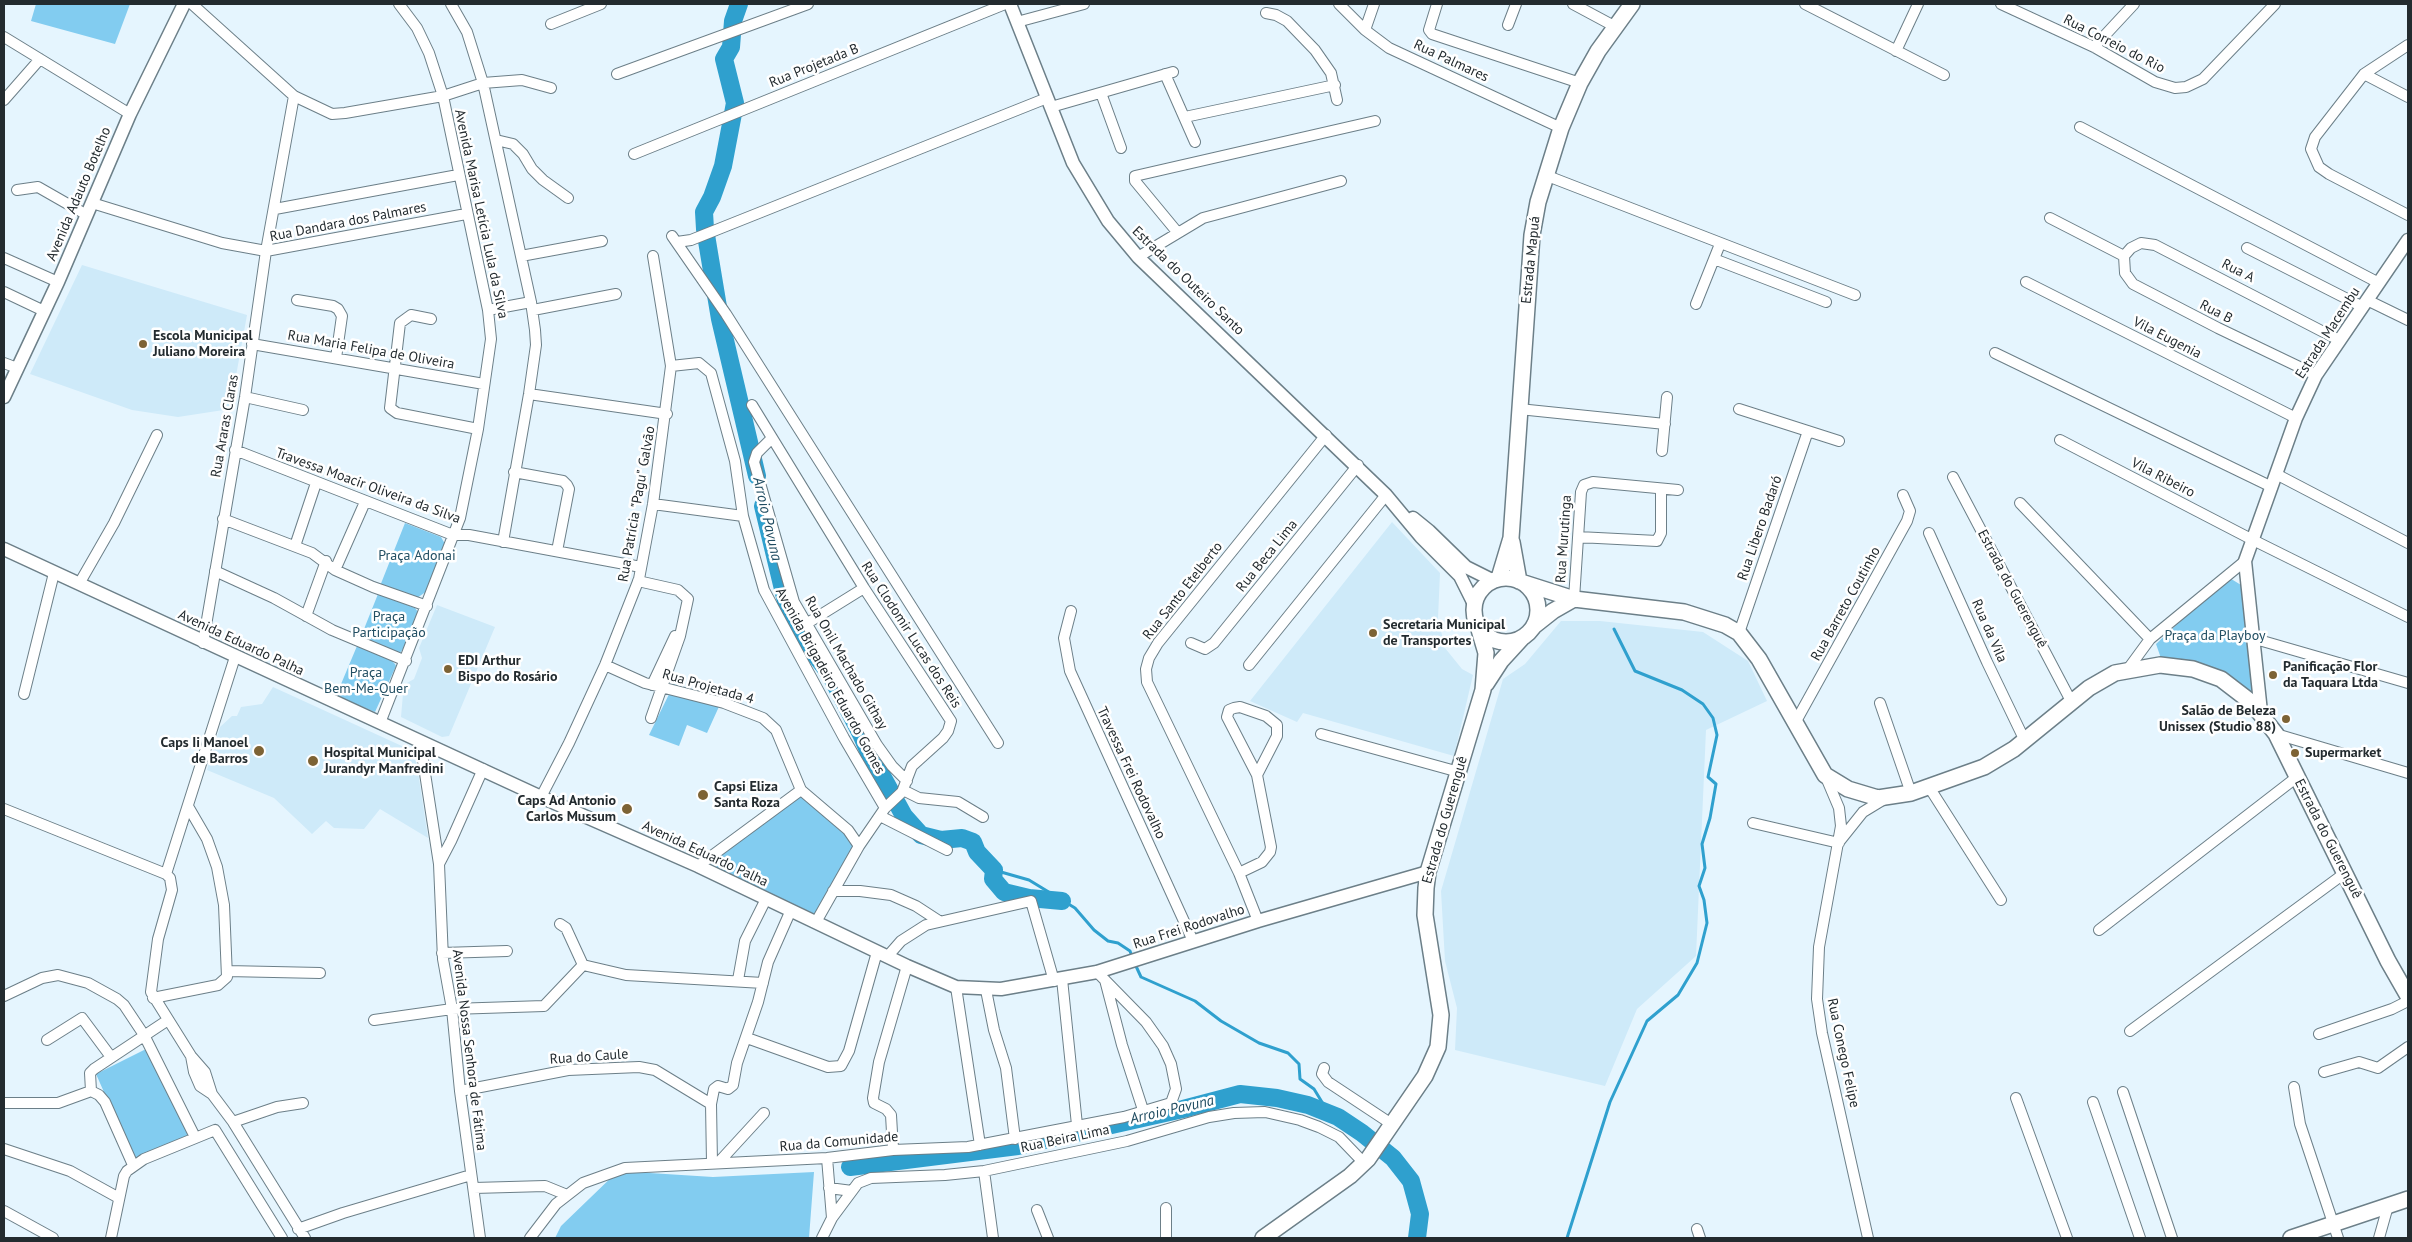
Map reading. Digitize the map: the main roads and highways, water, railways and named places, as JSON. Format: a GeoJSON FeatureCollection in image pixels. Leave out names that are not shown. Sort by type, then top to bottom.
{"type":"FeatureCollection","features":[{"type":"Feature","properties":{"kind":"main road","name":"Estrada Mapuá"},"geometry":{"type":"LineString","coordinates":[[1496,579],[1504,567],[1511,538],[1532,235],[1544,175],[1580,84],[1614,26],[1632,4]]}},
{"type":"Feature","properties":{"kind":"main road","name":"Estrada Mapuá"},"geometry":{"type":"LineString","coordinates":[[1511,538],[1521,582]]}},
{"type":"Feature","properties":{"kind":"main road"},"geometry":{"type":"LineString","coordinates":[[1496,579],[1521,582],[1530,589],[1537,604],[1538,612],[1528,632],[1508,642],[1499,641],[1483,633],[1475,619],[1474,604],[1480,590],[1496,579]]}},
{"type":"Feature","properties":{"kind":"main road","name":"Estrada do Guerenguê"},"geometry":{"type":"LineString","coordinates":[[1521,582],[1574,599],[1700,616],[1720,623],[1739,634],[1759,659],[1826,775],[1857,793],[1887,798],[1911,793],[1984,767],[2025,741],[2071,701],[2102,679],[2128,669],[2160,665],[2207,673],[2236,689],[2261,712],[2276,734],[2388,961],[2408,996]]}},
{"type":"Feature","properties":{"kind":"main road","name":"Estrada do Guerenguê"},"geometry":{"type":"LineString","coordinates":[[1483,690],[1501,661],[1528,632],[1553,611],[1574,599]]}},
{"type":"Feature","properties":{"kind":"main road","name":"Estrada do Guerenguê"},"geometry":{"type":"LineString","coordinates":[[1263,1238],[1350,1176],[1366,1161],[1428,1072],[1438,1047],[1442,1027],[1425,915],[1428,872],[1483,690],[1486,653],[1478,626]]}},
{"type":"Feature","properties":{"kind":"main road"},"geometry":{"type":"LineString","coordinates":[[2291,1238],[2408,1199]]}},
{"type":"Feature","properties":{"kind":"waterway","name":"Arroio Pavuna"},"geometry":{"type":"LineString","coordinates":[[739,4],[733,21],[731,47],[724,59],[735,103],[723,166],[712,197],[704,212],[705,229],[720,319],[757,476]]}},
{"type":"Feature","properties":{"kind":"waterway","name":"Arroio Pavuna"},"geometry":{"type":"LineString","coordinates":[[763,506],[788,610],[813,652],[830,674],[861,734],[870,755],[870,762],[881,774],[904,816],[921,835],[941,840],[962,838],[973,842],[977,852],[994,870],[993,879],[1004,892],[1029,898],[1062,901]]}},
{"type":"Feature","properties":{"kind":"waterway"},"geometry":{"type":"LineString","coordinates":[[1567,1238],[1610,1102],[1647,1021],[1678,995],[1697,963],[1707,923],[1704,900],[1699,886],[1705,868],[1702,844],[1710,818],[1716,784],[1708,777],[1717,735],[1713,718],[1703,704],[1682,690],[1635,671],[1614,629]]}},
{"type":"Feature","properties":{"kind":"waterway"},"geometry":{"type":"LineString","coordinates":[[994,870],[1029,880],[1075,908],[1094,930],[1108,941],[1118,943],[1130,951],[1133,959]]}},
{"type":"Feature","properties":{"kind":"waterway"},"geometry":{"type":"LineString","coordinates":[[1135,964],[1141,977],[1195,1001],[1221,1021],[1259,1043],[1288,1053],[1299,1064],[1300,1079],[1314,1089],[1325,1107],[1338,1117]]}},
{"type":"Feature","properties":{"kind":"waterway","name":"Arroio Pavuna"},"geometry":{"type":"LineString","coordinates":[[850,1167],[1018,1146],[1183,1109],[1240,1094],[1277,1098],[1308,1105],[1338,1117],[1362,1133],[1393,1158],[1411,1181],[1420,1214],[1417,1238]]}},
{"type":"Feature","properties":{"kind":"place","name":"Escola Municipal Juliano Moreira"},"geometry":{"type":"Point","coordinates":[143,344]}},
{"type":"Feature","properties":{"kind":"place","name":"Secretaria Municipal de Transportes"},"geometry":{"type":"Point","coordinates":[1373,633]}},
{"type":"Feature","properties":{"kind":"place","name":"EDI Arthur Bispo do Rosário"},"geometry":{"type":"Point","coordinates":[448,669]}},
{"type":"Feature","properties":{"kind":"place","name":"Panificação Flor da Taquara Ltda"},"geometry":{"type":"Point","coordinates":[2273,675]}},
{"type":"Feature","properties":{"kind":"place","name":"Salão de Beleza Unissex (Studio 88)"},"geometry":{"type":"Point","coordinates":[2286,719]}},
{"type":"Feature","properties":{"kind":"place","name":"Caps Ii Manoel de Barros"},"geometry":{"type":"Point","coordinates":[259,751]}},
{"type":"Feature","properties":{"kind":"place","name":"Supermarket"},"geometry":{"type":"Point","coordinates":[2295,753]}},
{"type":"Feature","properties":{"kind":"place","name":"Hospital Municipal Jurandyr Manfredini"},"geometry":{"type":"Point","coordinates":[313,761]}},
{"type":"Feature","properties":{"kind":"place","name":"Capsi Eliza Santa Roza"},"geometry":{"type":"Point","coordinates":[703,795]}},
{"type":"Feature","properties":{"kind":"place","name":"Caps Ad Antonio Carlos Mussum"},"geometry":{"type":"Point","coordinates":[627,809]}},
{"type":"Feature","properties":{"kind":"park label","name":"Praça Adonai"},"geometry":{"type":"Point","coordinates":[417,556]}},
{"type":"Feature","properties":{"kind":"park label","name":"Praça Participação"},"geometry":{"type":"Point","coordinates":[389,626]}},
{"type":"Feature","properties":{"kind":"park label","name":"Praça da Playboy"},"geometry":{"type":"Point","coordinates":[2215,636]}},
{"type":"Feature","properties":{"kind":"park label","name":"Praça Bem-Me-Quer"},"geometry":{"type":"Point","coordinates":[366,682]}}]}
